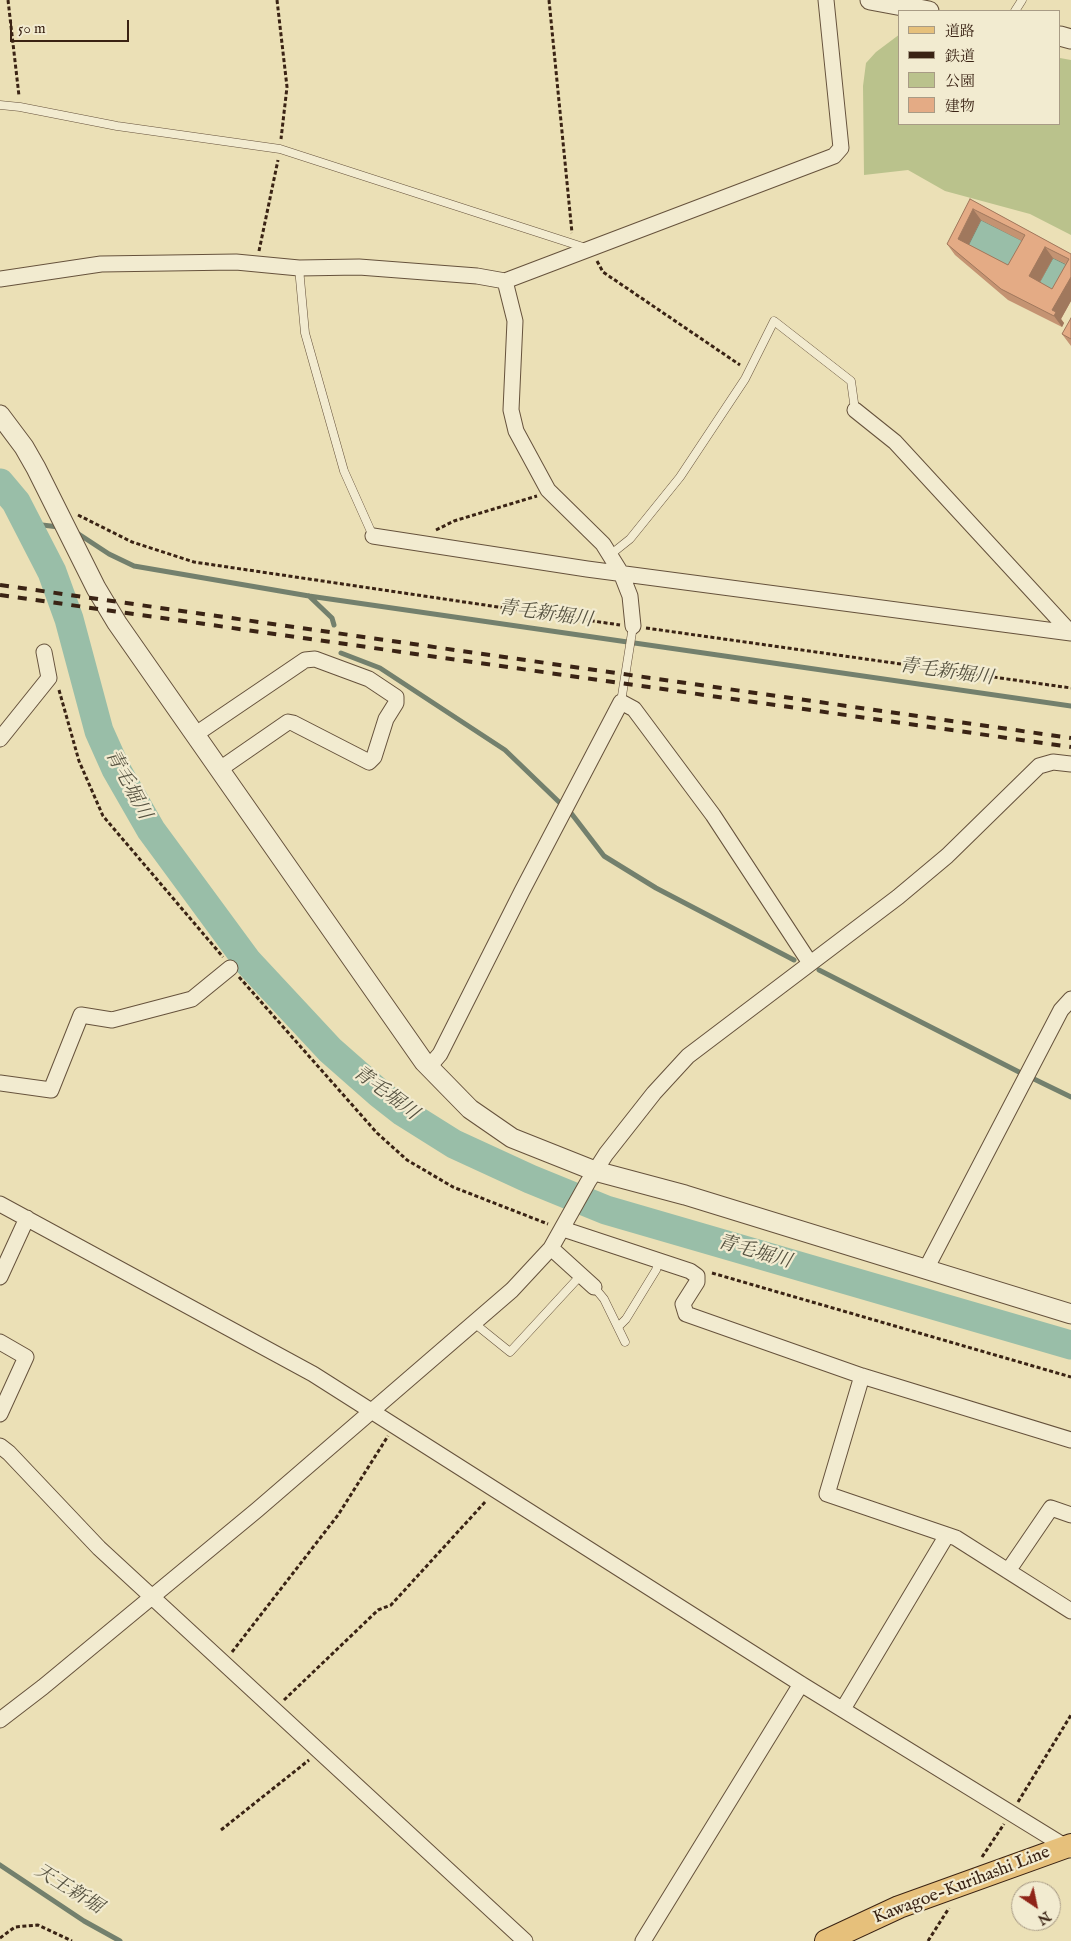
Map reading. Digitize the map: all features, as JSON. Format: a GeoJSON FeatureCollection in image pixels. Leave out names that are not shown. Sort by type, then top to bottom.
{"type":"FeatureCollection","features":[{"type":"Feature","properties":{"kind":"main road","name":"Kawagoe-Kurihashi Line"},"geometry":{"type":"LineString","coordinates":[[826,1941],[899,1907],[1069,1847]]}},
{"type":"Feature","properties":{"kind":"street"},"geometry":{"type":"LineString","coordinates":[[0,278],[101,264],[256,263],[300,268],[359,267],[477,276],[505,281],[834,156],[841,148],[826,0]]}},
{"type":"Feature","properties":{"kind":"street"},"geometry":{"type":"LineString","coordinates":[[870,0],[899,3],[925,10]]}},
{"type":"Feature","properties":{"kind":"street"},"geometry":{"type":"LineString","coordinates":[[505,281],[515,321],[511,410],[516,431],[548,490],[603,544],[621,573],[630,596],[632,627]]}},
{"type":"Feature","properties":{"kind":"street"},"geometry":{"type":"LineString","coordinates":[[855,410],[895,442],[1071,633]]}},
{"type":"Feature","properties":{"kind":"street"},"geometry":{"type":"LineString","coordinates":[[0,415],[69,514],[77,549],[116,623],[196,734],[428,1068],[470,1109],[512,1138],[591,1176],[685,1195],[1071,1314]]}},
{"type":"Feature","properties":{"kind":"street"},"geometry":{"type":"LineString","coordinates":[[373,536],[621,573],[1071,633]]}},
{"type":"Feature","properties":{"kind":"street"},"geometry":{"type":"LineString","coordinates":[[0,739],[49,678],[44,652]]}},
{"type":"Feature","properties":{"kind":"street"},"geometry":{"type":"LineString","coordinates":[[196,734],[305,660],[315,659],[369,679],[396,697],[396,703],[386,719],[374,757],[369,762],[288,722],[220,769]]}},
{"type":"Feature","properties":{"kind":"street"},"geometry":{"type":"LineString","coordinates":[[428,1068],[440,1054],[522,890],[621,702],[634,709],[713,815],[810,963]]}},
{"type":"Feature","properties":{"kind":"street"},"geometry":{"type":"LineString","coordinates":[[3,1713],[151,1597],[257,1510],[512,1290],[551,1248],[591,1176],[654,1093],[688,1056],[898,897],[947,856],[1039,766],[1053,762],[1071,764]]}},
{"type":"Feature","properties":{"kind":"street"},"geometry":{"type":"LineString","coordinates":[[0,1083],[51,1090],[81,1015],[112,1020],[192,999],[230,968]]}},
{"type":"Feature","properties":{"kind":"street"},"geometry":{"type":"LineString","coordinates":[[926,1269],[1061,1010],[1071,998]]}},
{"type":"Feature","properties":{"kind":"street"},"geometry":{"type":"LineString","coordinates":[[0,1204],[313,1374],[801,1684],[1069,1847]]}},
{"type":"Feature","properties":{"kind":"street"},"geometry":{"type":"LineString","coordinates":[[0,1277],[26,1218]]}},
{"type":"Feature","properties":{"kind":"street"},"geometry":{"type":"LineString","coordinates":[[566,1223],[697,1276],[697,1282],[683,1304],[686,1314],[862,1376],[1071,1440]]}},
{"type":"Feature","properties":{"kind":"street"},"geometry":{"type":"LineString","coordinates":[[551,1248],[594,1287]]}},
{"type":"Feature","properties":{"kind":"street"},"geometry":{"type":"LineString","coordinates":[[0,1342],[26,1357],[0,1414]]}},
{"type":"Feature","properties":{"kind":"street"},"geometry":{"type":"LineString","coordinates":[[862,1376],[827,1494],[956,1538],[1071,1611]]}},
{"type":"Feature","properties":{"kind":"street"},"geometry":{"type":"LineString","coordinates":[[0,1446],[9,1453],[99,1548],[525,1941]]}},
{"type":"Feature","properties":{"kind":"street"},"geometry":{"type":"LineString","coordinates":[[1008,1571],[1051,1508],[1071,1515]]}},
{"type":"Feature","properties":{"kind":"street"},"geometry":{"type":"LineString","coordinates":[[843,1709],[947,1535]]}},
{"type":"Feature","properties":{"kind":"street"},"geometry":{"type":"LineString","coordinates":[[643,1941],[801,1684]]}},
{"type":"Feature","properties":{"kind":"lane"},"geometry":{"type":"LineString","coordinates":[[0,105],[20,107],[117,126],[280,149],[590,249]]}},
{"type":"Feature","properties":{"kind":"lane"},"geometry":{"type":"LineString","coordinates":[[300,268],[307,342],[344,471],[373,536]]}},
{"type":"Feature","properties":{"kind":"lane"},"geometry":{"type":"LineString","coordinates":[[610,555],[630,539],[680,478],[749,371],[774,321],[851,381],[855,410]]}},
{"type":"Feature","properties":{"kind":"lane"},"geometry":{"type":"LineString","coordinates":[[621,702],[632,627]]}},
{"type":"Feature","properties":{"kind":"lane"},"geometry":{"type":"LineString","coordinates":[[618,1327],[626,1319],[656,1270],[659,1261]]}},
{"type":"Feature","properties":{"kind":"lane"},"geometry":{"type":"LineString","coordinates":[[474,1322],[510,1352],[581,1275]]}},
{"type":"Feature","properties":{"kind":"lane"},"geometry":{"type":"LineString","coordinates":[[594,1287],[604,1299],[625,1342]]}},
{"type":"Feature","properties":{"kind":"path"},"geometry":{"type":"LineString","coordinates":[[8,0],[20,107]]}},
{"type":"Feature","properties":{"kind":"path"},"geometry":{"type":"LineString","coordinates":[[256,263],[280,149],[287,87],[277,0]]}},
{"type":"Feature","properties":{"kind":"path"},"geometry":{"type":"LineString","coordinates":[[550,0],[572,243]]}},
{"type":"Feature","properties":{"kind":"path"},"geometry":{"type":"LineString","coordinates":[[590,249],[603,272],[749,371]]}},
{"type":"Feature","properties":{"kind":"path"},"geometry":{"type":"LineString","coordinates":[[419,543],[454,521],[540,495],[548,490]]}},
{"type":"Feature","properties":{"kind":"path"},"geometry":{"type":"LineString","coordinates":[[69,514],[132,542],[194,562],[632,627],[1071,688]]}},
{"type":"Feature","properties":{"kind":"path"},"geometry":{"type":"LineString","coordinates":[[49,678],[57,684],[79,761],[103,816],[230,968],[377,1133],[407,1160],[453,1186],[566,1223]]}},
{"type":"Feature","properties":{"kind":"path"},"geometry":{"type":"LineString","coordinates":[[697,1276],[707,1272],[1071,1377]]}},
{"type":"Feature","properties":{"kind":"path"},"geometry":{"type":"LineString","coordinates":[[224,1663],[338,1515],[395,1425]]}},
{"type":"Feature","properties":{"kind":"path"},"geometry":{"type":"LineString","coordinates":[[274,1709],[378,1610],[390,1605],[496,1490]]}},
{"type":"Feature","properties":{"kind":"path"},"geometry":{"type":"LineString","coordinates":[[928,1941],[1071,1716]]}},
{"type":"Feature","properties":{"kind":"path"},"geometry":{"type":"LineString","coordinates":[[221,1830],[320,1752]]}},
{"type":"Feature","properties":{"kind":"path"},"geometry":{"type":"LineString","coordinates":[[0,1938],[15,1926],[38,1924],[72,1941]]}},
{"type":"Feature","properties":{"kind":"green space"},"geometry":{"type":"Polygon","coordinates":[[[898,36],[898,125],[1061,125],[1061,58],[1071,60],[1071,235],[1030,214],[945,191],[908,170],[864,175],[863,86],[866,63],[876,52],[898,36]]]}},
{"type":"Feature","properties":{"kind":"shaded area"},"geometry":{"type":"Polygon","coordinates":[[[981,220],[1033,246],[1016,276],[966,250],[981,220]]]}},
{"type":"Feature","properties":{"kind":"shaded area"},"geometry":{"type":"Polygon","coordinates":[[[1053,258],[1071,267],[1059,300],[1037,287],[1053,258]]]}},
{"type":"Feature","properties":{"kind":"building"},"geometry":{"type":"Polygon","coordinates":[[[970,199],[1071,254],[1071,277],[1052,310],[1056,312],[1054,316],[1001,289],[947,244],[970,199]],[[973,209],[958,239],[1008,265],[1025,235],[973,209]],[[1045,247],[1029,276],[1052,289],[1069,259],[1045,247]]]}},
{"type":"Feature","properties":{"kind":"building"},"geometry":{"type":"Polygon","coordinates":[[[1071,318],[1071,339],[1062,334],[1071,318]]]}},
{"type":"Feature","properties":{"kind":"waterway","name":"青毛堀川"},"geometry":{"type":"LineString","coordinates":[[0,483],[16,502],[52,572],[69,619],[99,731],[116,769],[151,830],[248,962],[330,1050],[380,1094],[403,1112],[454,1144],[530,1179],[606,1210],[1071,1345]]}},
{"type":"Feature","properties":{"kind":"waterway","name":"青毛新堀川"},"geometry":{"type":"LineString","coordinates":[[25,523],[59,527]]}},
{"type":"Feature","properties":{"kind":"waterway","name":"青毛新堀川"},"geometry":{"type":"LineString","coordinates":[[74,531],[109,554],[134,566],[309,596],[1071,706]]}},
{"type":"Feature","properties":{"kind":"waterway"},"geometry":{"type":"LineString","coordinates":[[309,596],[332,618],[334,625]]}},
{"type":"Feature","properties":{"kind":"waterway"},"geometry":{"type":"LineString","coordinates":[[341,653],[380,668],[505,750],[559,802]]}},
{"type":"Feature","properties":{"kind":"waterway"},"geometry":{"type":"LineString","coordinates":[[571,813],[604,856],[656,888],[794,960]]}},
{"type":"Feature","properties":{"kind":"waterway"},"geometry":{"type":"LineString","coordinates":[[819,970],[1019,1072]]}},
{"type":"Feature","properties":{"kind":"waterway"},"geometry":{"type":"LineString","coordinates":[[1034,1079],[1071,1097]]}},
{"type":"Feature","properties":{"kind":"waterway","name":"天王新堀"},"geometry":{"type":"LineString","coordinates":[[0,1865],[84,1921],[120,1941]]}},
{"type":"Feature","properties":{"kind":"railway"},"geometry":{"type":"LineString","coordinates":[[0,585],[1071,738]]}},
{"type":"Feature","properties":{"kind":"railway"},"geometry":{"type":"LineString","coordinates":[[0,595],[1071,747]]}}]}
